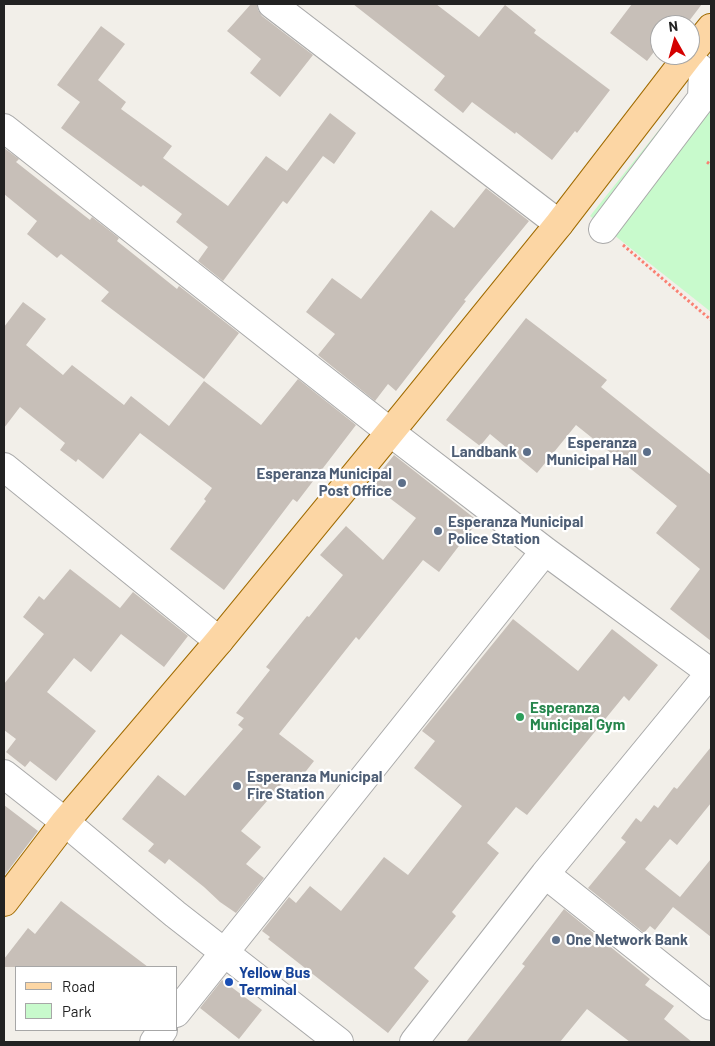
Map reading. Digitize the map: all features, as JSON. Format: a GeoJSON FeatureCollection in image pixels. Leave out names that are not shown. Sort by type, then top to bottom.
{"type":"FeatureCollection","features":[{"type":"Feature","properties":{"kind":"main road"},"geometry":{"type":"LineString","coordinates":[[700,42],[711,28]]}},
{"type":"Feature","properties":{"kind":"main road"},"geometry":{"type":"LineString","coordinates":[[4,902],[65,822],[219,641],[559,224],[681,65]]}},
{"type":"Feature","properties":{"kind":"street"},"geometry":{"type":"LineString","coordinates":[[272,4],[559,224]]}},
{"type":"Feature","properties":{"kind":"street"},"geometry":{"type":"LineString","coordinates":[[603,229],[702,98],[703,71],[698,65]]}},
{"type":"Feature","properties":{"kind":"street"},"geometry":{"type":"LineString","coordinates":[[4,128],[390,432],[545,551],[711,673],[545,874],[414,1042]]}},
{"type":"Feature","properties":{"kind":"street"},"geometry":{"type":"LineString","coordinates":[[4,467],[219,641]]}},
{"type":"Feature","properties":{"kind":"street"},"geometry":{"type":"LineString","coordinates":[[178,1011],[545,551]]}},
{"type":"Feature","properties":{"kind":"street"},"geometry":{"type":"LineString","coordinates":[[4,774],[65,822],[175,914],[339,1042]]}},
{"type":"Feature","properties":{"kind":"street"},"geometry":{"type":"LineString","coordinates":[[545,874],[711,1006]]}},
{"type":"Feature","properties":{"kind":"street"},"geometry":{"type":"LineString","coordinates":[[154,1042],[162,1031]]}},
{"type":"Feature","properties":{"kind":"path"},"geometry":{"type":"LineString","coordinates":[[707,162],[711,165]]}},
{"type":"Feature","properties":{"kind":"path"},"geometry":{"type":"LineString","coordinates":[[603,229],[711,320]]}},
{"type":"Feature","properties":{"kind":"green space"},"geometry":{"type":"Polygon","coordinates":[[[711,65],[711,312],[590,216],[711,65]]]}},
{"type":"Feature","properties":{"kind":"building"},"geometry":{"type":"Polygon","coordinates":[[[251,4],[257,4],[262,16],[313,55],[280,97],[250,73],[261,59],[227,31],[251,4]]]}},
{"type":"Feature","properties":{"kind":"building"},"geometry":{"type":"Polygon","coordinates":[[[353,4],[436,4],[479,37],[505,5],[536,30],[534,33],[610,90],[577,133],[575,131],[552,160],[516,132],[515,134],[472,102],[463,113],[434,90],[445,76],[353,4]]]}},
{"type":"Feature","properties":{"kind":"building"},"geometry":{"type":"Polygon","coordinates":[[[632,4],[702,4],[694,15],[650,15],[650,57],[647,61],[610,33],[632,4]]]}},
{"type":"Feature","properties":{"kind":"building"},"geometry":{"type":"Polygon","coordinates":[[[101,26],[125,44],[98,80],[126,102],[121,109],[172,146],[163,158],[228,206],[266,156],[287,171],[330,113],[356,133],[334,164],[323,156],[287,204],[283,201],[223,281],[198,261],[208,247],[176,222],[182,214],[143,185],[141,187],[61,128],[80,102],[57,85],[101,26]]]}},
{"type":"Feature","properties":{"kind":"building"},"geometry":{"type":"Polygon","coordinates":[[[4,148],[19,159],[16,162],[90,220],[92,217],[119,238],[117,241],[177,289],[179,286],[239,333],[204,379],[101,301],[109,292],[61,254],[57,258],[27,234],[37,221],[4,194],[4,148]]]}},
{"type":"Feature","properties":{"kind":"building"},"geometry":{"type":"Polygon","coordinates":[[[486,188],[529,221],[464,300],[466,301],[396,391],[388,384],[375,401],[318,355],[335,334],[306,312],[332,278],[361,299],[431,210],[454,228],[486,188]]]}},
{"type":"Feature","properties":{"kind":"building"},"geometry":{"type":"Polygon","coordinates":[[[23,302],[46,319],[26,345],[63,375],[72,365],[124,405],[131,396],[169,426],[204,381],[261,425],[298,379],[356,425],[297,502],[293,499],[224,590],[170,549],[206,501],[204,499],[212,488],[140,433],[103,479],[78,459],[76,462],[60,450],[65,443],[20,407],[4,428],[4,327],[23,302]]]}},
{"type":"Feature","properties":{"kind":"building"},"geometry":{"type":"Polygon","coordinates":[[[526,318],[607,380],[601,387],[711,475],[711,641],[670,609],[700,569],[656,533],[677,506],[576,425],[537,473],[490,434],[480,446],[446,420],[526,318]]]}},
{"type":"Feature","properties":{"kind":"building"},"geometry":{"type":"Polygon","coordinates":[[[394,455],[478,521],[439,572],[423,560],[359,640],[356,637],[279,734],[314,761],[295,785],[287,778],[241,831],[261,847],[246,864],[264,878],[236,913],[169,859],[165,864],[148,851],[154,844],[122,819],[158,775],[185,796],[243,729],[238,725],[244,718],[236,713],[270,670],[266,667],[343,575],[320,555],[346,526],[383,560],[416,518],[371,484],[394,455]]]}},
{"type":"Feature","properties":{"kind":"building"},"geometry":{"type":"Polygon","coordinates":[[[70,569],[120,608],[133,592],[188,636],[164,667],[121,634],[91,672],[74,658],[47,692],[96,731],[56,781],[30,761],[25,767],[6,752],[16,739],[4,730],[4,684],[44,634],[23,617],[39,596],[44,600],[70,569]]]}},
{"type":"Feature","properties":{"kind":"building"},"geometry":{"type":"Polygon","coordinates":[[[513,619],[578,671],[612,629],[658,665],[629,701],[624,696],[527,815],[516,807],[487,843],[499,853],[452,912],[456,916],[414,968],[429,981],[388,1033],[268,939],[270,937],[262,931],[289,897],[296,903],[310,886],[341,911],[384,857],[408,875],[462,806],[414,768],[435,741],[422,731],[513,619]]]}},
{"type":"Feature","properties":{"kind":"building"},"geometry":{"type":"Polygon","coordinates":[[[711,747],[711,803],[677,845],[670,839],[645,869],[680,897],[711,859],[711,937],[673,907],[655,930],[650,926],[644,933],[588,888],[626,842],[621,838],[636,818],[641,822],[654,805],[658,808],[674,787],[677,789],[711,747]]]}},
{"type":"Feature","properties":{"kind":"building"},"geometry":{"type":"Polygon","coordinates":[[[4,805],[38,831],[4,876],[4,805]]]}},
{"type":"Feature","properties":{"kind":"building"},"geometry":{"type":"Polygon","coordinates":[[[61,901],[147,966],[4,967],[4,959],[28,928],[35,934],[61,901]]]}},
{"type":"Feature","properties":{"kind":"building"},"geometry":{"type":"Polygon","coordinates":[[[564,909],[650,979],[645,985],[674,1006],[664,1019],[692,1042],[630,1042],[587,1009],[560,1042],[466,1042],[525,966],[522,964],[564,909]]]}},
{"type":"Feature","properties":{"kind":"building"},"geometry":{"type":"Polygon","coordinates":[[[222,980],[262,1010],[239,1039],[200,1008],[222,980]]]}},
{"type":"Feature","properties":{"kind":"place","name":"Landbank"},"geometry":{"type":"Point","coordinates":[527,452]}},
{"type":"Feature","properties":{"kind":"place","name":"Esperanza Municipal Hall"},"geometry":{"type":"Point","coordinates":[647,452]}},
{"type":"Feature","properties":{"kind":"place","name":"Esperanza Municipal Post Office"},"geometry":{"type":"Point","coordinates":[402,483]}},
{"type":"Feature","properties":{"kind":"place","name":"Esperanza Municipal Police Station"},"geometry":{"type":"Point","coordinates":[438,531]}},
{"type":"Feature","properties":{"kind":"place","name":"Esperanza Municipal Gym"},"geometry":{"type":"Point","coordinates":[520,717]}},
{"type":"Feature","properties":{"kind":"place","name":"Esperanza Municipal Fire Station"},"geometry":{"type":"Point","coordinates":[237,786]}},
{"type":"Feature","properties":{"kind":"place","name":"One Network Bank"},"geometry":{"type":"Point","coordinates":[556,940]}},
{"type":"Feature","properties":{"kind":"place","name":"Yellow Bus Terminal"},"geometry":{"type":"Point","coordinates":[229,982]}}]}
